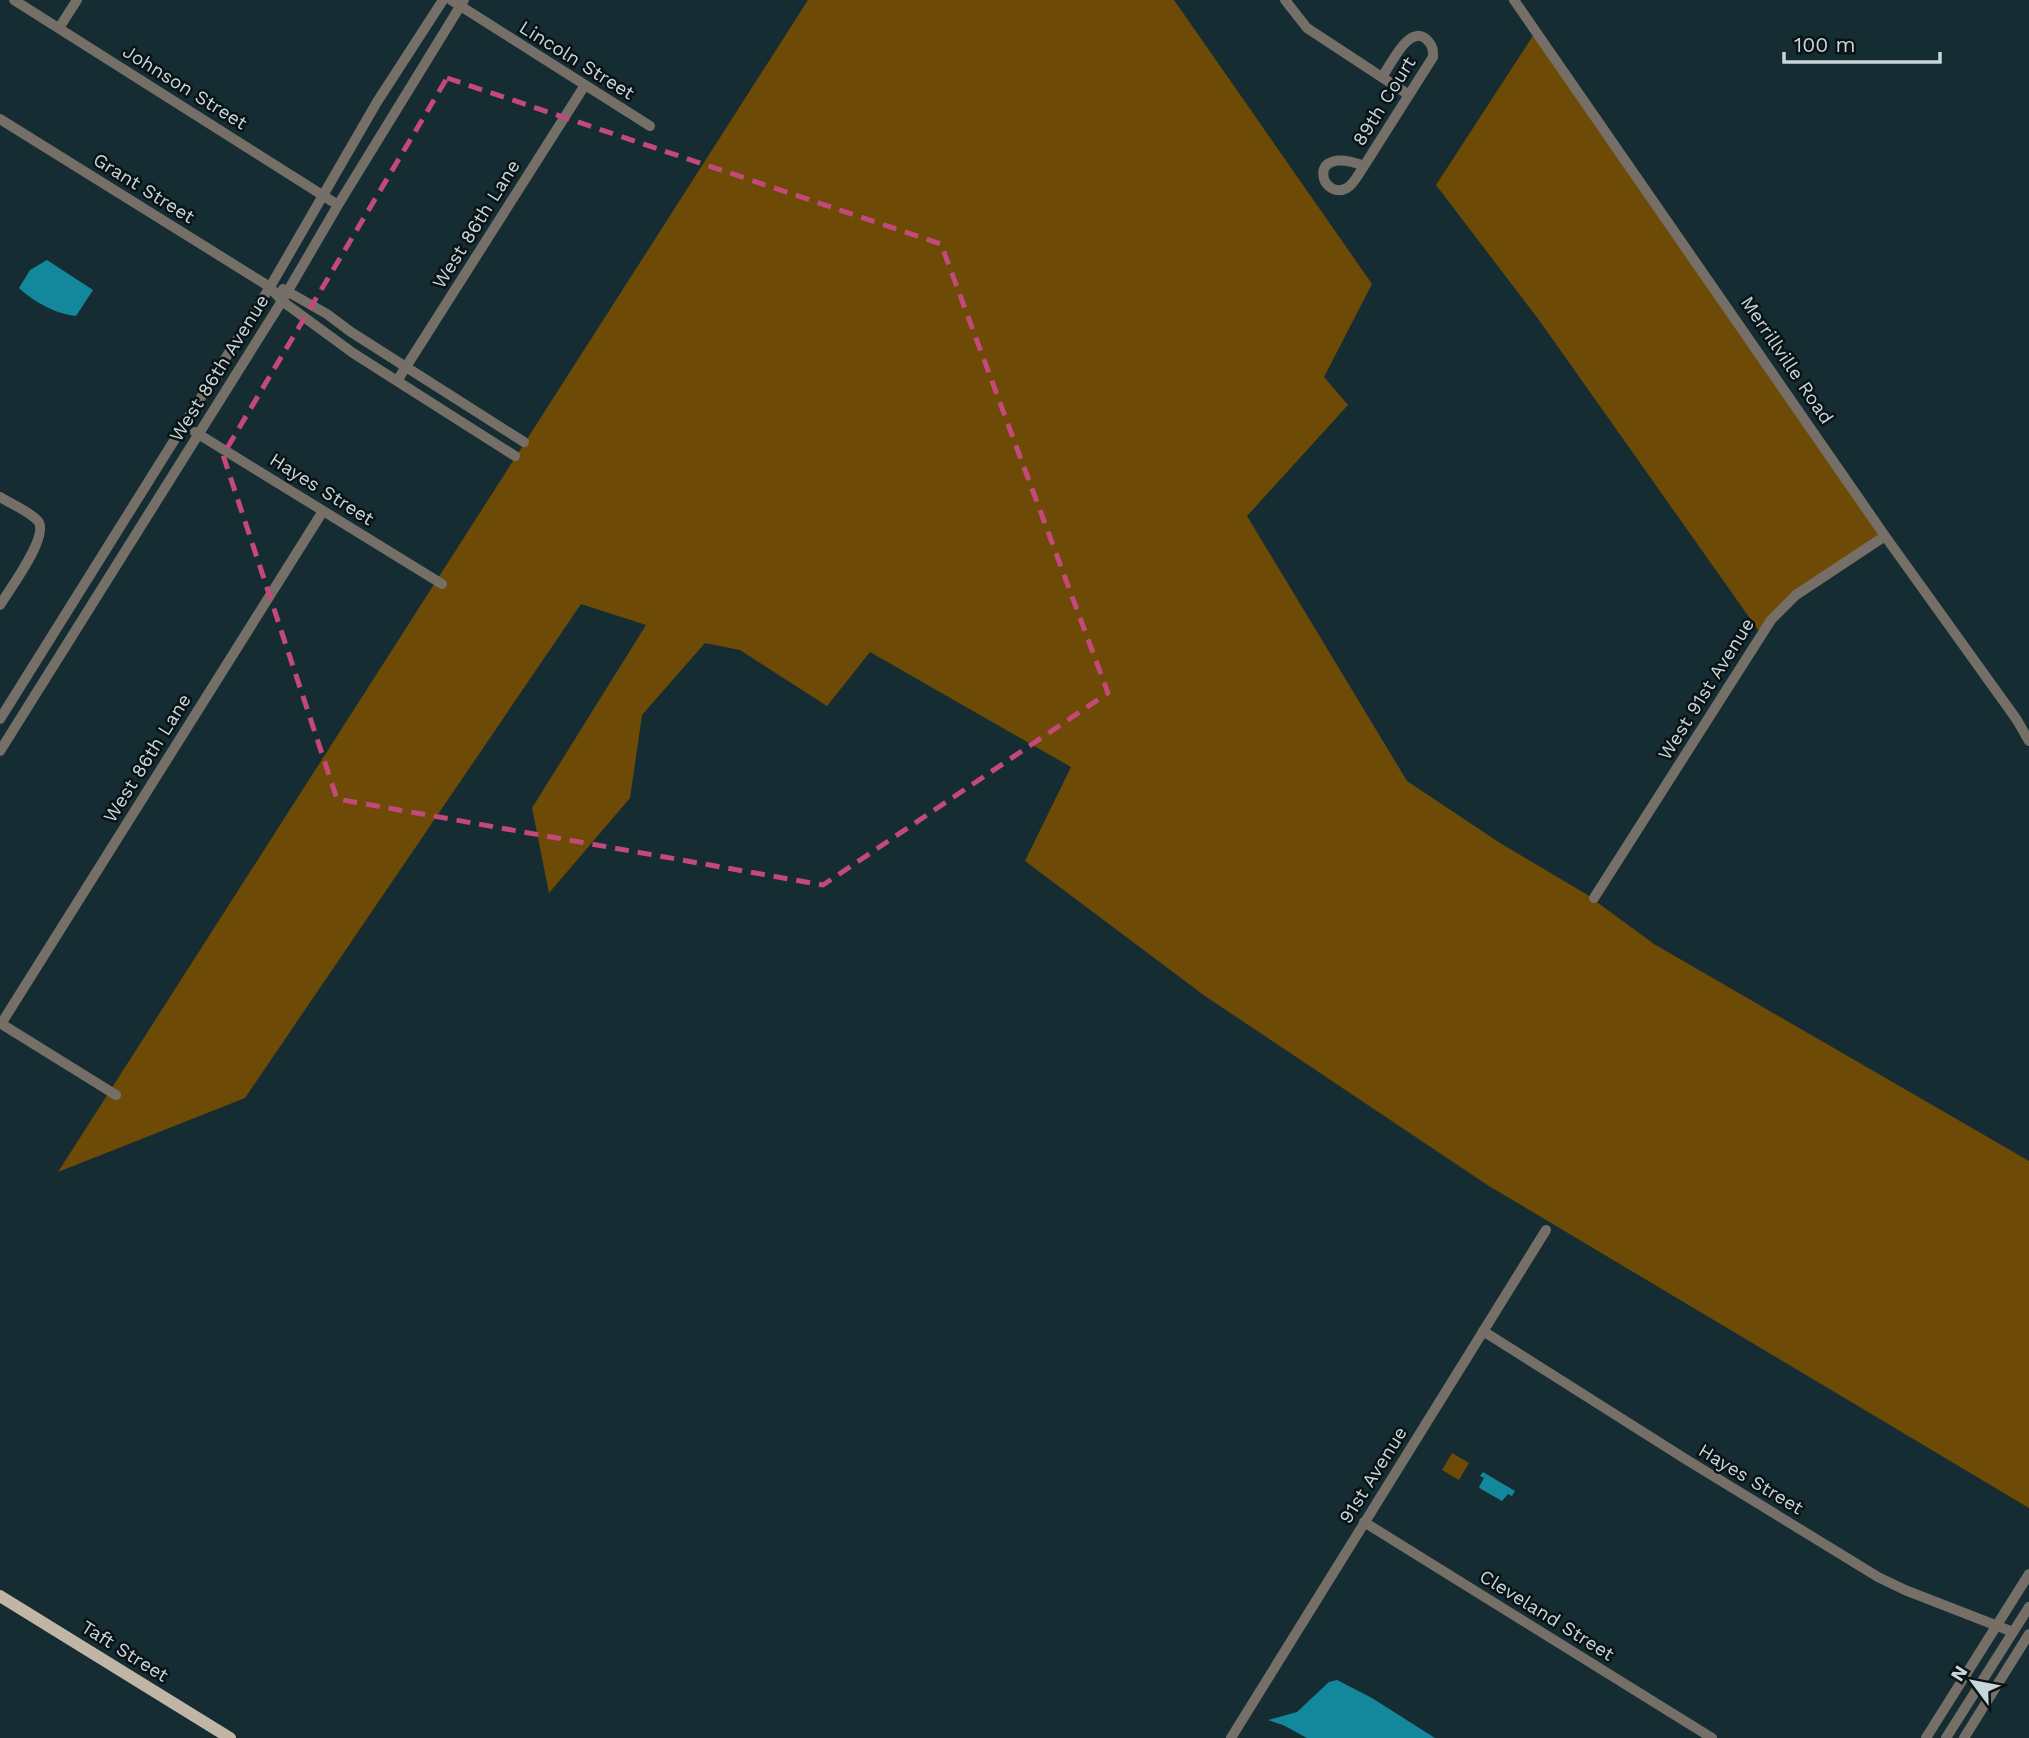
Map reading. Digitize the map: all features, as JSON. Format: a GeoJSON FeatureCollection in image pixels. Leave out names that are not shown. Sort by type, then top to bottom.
{"type":"FeatureCollection","features":[{"type":"Feature","properties":{"kind":"main road","name":"Taft Street"},"geometry":{"type":"LineString","coordinates":[[0,1597],[230,1738]]}},
{"type":"Feature","properties":{"kind":"street","name":"Johnson Street"},"geometry":{"type":"LineString","coordinates":[[14,0],[338,205]]}},
{"type":"Feature","properties":{"kind":"street"},"geometry":{"type":"LineString","coordinates":[[59,28],[77,0]]}},
{"type":"Feature","properties":{"kind":"street","name":"West 86th Avenue"},"geometry":{"type":"LineString","coordinates":[[0,719],[270,287],[377,102],[443,0]]}},
{"type":"Feature","properties":{"kind":"street"},"geometry":{"type":"LineString","coordinates":[[1284,0],[1307,28],[1409,95]]}},
{"type":"Feature","properties":{"kind":"street","name":"Merrillville Road"},"geometry":{"type":"LineString","coordinates":[[1514,0],[1885,536],[2017,720],[2029,741]]}},
{"type":"Feature","properties":{"kind":"street","name":"West 86th Avenue"},"geometry":{"type":"LineString","coordinates":[[0,751],[282,301],[458,2]]}},
{"type":"Feature","properties":{"kind":"street","name":"Lincoln Street"},"geometry":{"type":"LineString","coordinates":[[458,2],[650,127]]}},
{"type":"Feature","properties":{"kind":"street","name":"89th Court"},"geometry":{"type":"LineString","coordinates":[[1364,166],[1433,57],[1433,50],[1423,37],[1407,39],[1382,77]]}},
{"type":"Feature","properties":{"kind":"street","name":"West 86th Lane"},"geometry":{"type":"LineString","coordinates":[[397,381],[585,85]]}},
{"type":"Feature","properties":{"kind":"street","name":"Grant Street"},"geometry":{"type":"LineString","coordinates":[[0,120],[270,287],[282,301],[353,353],[515,456]]}},
{"type":"Feature","properties":{"kind":"street","name":"Grant Street"},"geometry":{"type":"LineString","coordinates":[[270,287],[288,290],[524,442]]}},
{"type":"Feature","properties":{"kind":"street","name":"Hayes Street"},"geometry":{"type":"LineString","coordinates":[[184,425],[442,584]]}},
{"type":"Feature","properties":{"kind":"street"},"geometry":{"type":"LineString","coordinates":[[0,497],[37,520],[41,528],[38,543],[0,605]]}},
{"type":"Feature","properties":{"kind":"street","name":"West 86th Lane"},"geometry":{"type":"LineString","coordinates":[[1,1023],[323,510]]}},
{"type":"Feature","properties":{"kind":"street","name":"West 91st Avenue"},"geometry":{"type":"LineString","coordinates":[[1594,898],[1771,620],[1796,595],[1885,536]]}},
{"type":"Feature","properties":{"kind":"street"},"geometry":{"type":"LineString","coordinates":[[1,1023],[116,1095]]}},
{"type":"Feature","properties":{"kind":"street","name":"91st Avenue"},"geometry":{"type":"LineString","coordinates":[[1231,1738],[1546,1230]]}},
{"type":"Feature","properties":{"kind":"street","name":"Hayes Street"},"geometry":{"type":"LineString","coordinates":[[1483,1331],[1878,1577],[2013,1632]]}},
{"type":"Feature","properties":{"kind":"street","name":"Cleveland Street"},"geometry":{"type":"LineString","coordinates":[[1364,1522],[1712,1738]]}},
{"type":"Feature","properties":{"kind":"street"},"geometry":{"type":"LineString","coordinates":[[1926,1738],[2029,1574]]}},
{"type":"Feature","properties":{"kind":"street"},"geometry":{"type":"LineString","coordinates":[[1946,1738],[2029,1607]]}},
{"type":"Feature","properties":{"kind":"street"},"geometry":{"type":"LineString","coordinates":[[1964,1738],[2029,1634]]}},
{"type":"Feature","properties":{"kind":"highlighted area"},"geometry":{"type":"Polygon","coordinates":[[[447,78],[941,244],[1108,693],[823,885],[337,799],[223,455],[447,78]]]}},
{"type":"Feature","properties":{"kind":"shaded area"},"geometry":{"type":"Polygon","coordinates":[[[808,0],[1174,0],[1372,284],[1324,377],[1348,405],[1247,516],[1407,781],[1500,843],[1586,894],[1654,944],[2029,1161],[2029,1508],[1489,1186],[1205,996],[1025,861],[1071,767],[870,652],[827,706],[740,650],[705,643],[642,715],[630,798],[549,893],[532,808],[646,625],[581,604],[245,1098],[58,1172],[808,0]]]}},
{"type":"Feature","properties":{"kind":"shaded area"},"geometry":{"type":"Polygon","coordinates":[[[1536,31],[1885,536],[1796,595],[1761,634],[1539,320],[1436,185],[1536,31]]]}},
{"type":"Feature","properties":{"kind":"shaded area"},"geometry":{"type":"Polygon","coordinates":[[[1452,1453],[1469,1463],[1459,1480],[1442,1470],[1452,1453]]]}},
{"type":"Feature","properties":{"kind":"water"},"geometry":{"type":"Polygon","coordinates":[[[47,260],[93,290],[76,316],[46,306],[19,288],[30,270],[47,260]]]}},
{"type":"Feature","properties":{"kind":"water"},"geometry":{"type":"Polygon","coordinates":[[[1483,1472],[1515,1491],[1512,1496],[1508,1494],[1502,1501],[1481,1489],[1479,1487],[1484,1478],[1480,1476],[1483,1472]]]}},
{"type":"Feature","properties":{"kind":"water"},"geometry":{"type":"Polygon","coordinates":[[[1337,1680],[1372,1698],[1435,1738],[1307,1738],[1268,1720],[1297,1712],[1329,1682],[1337,1680]]]}}]}
